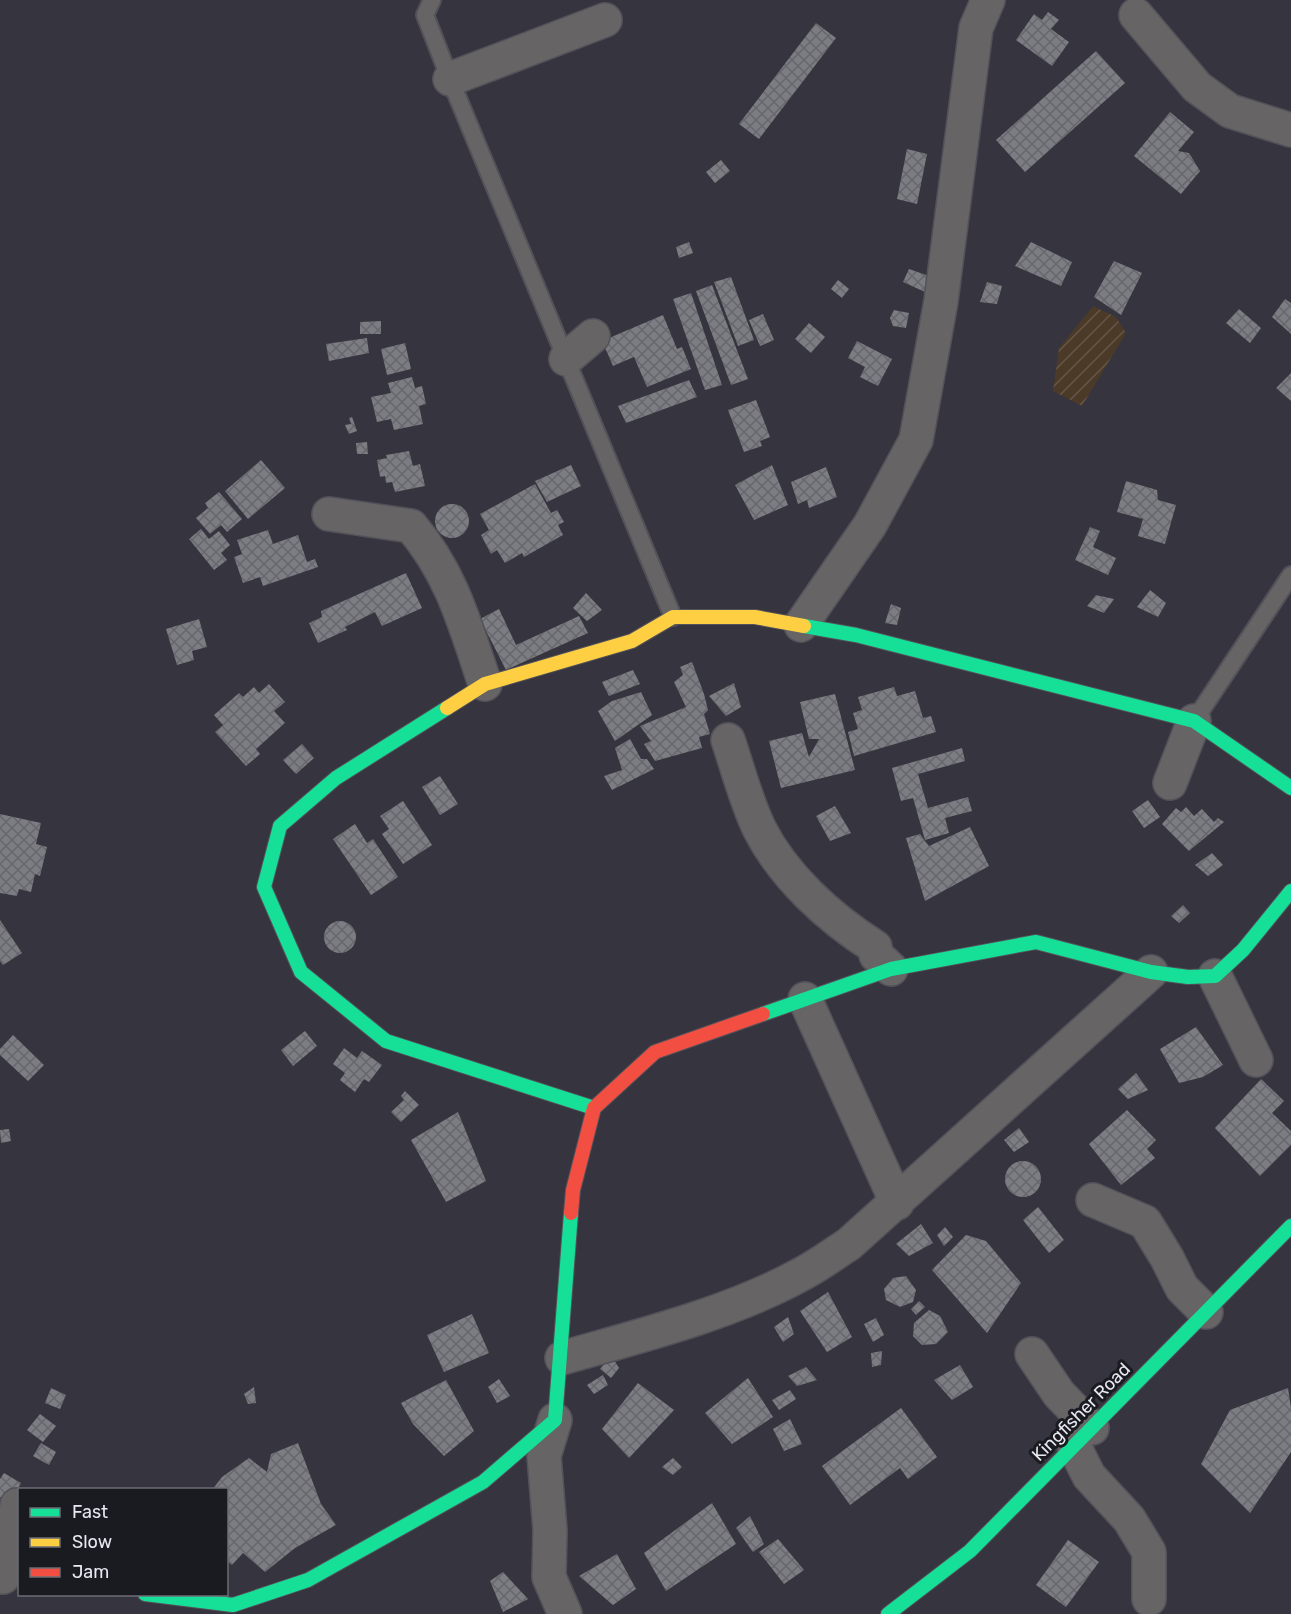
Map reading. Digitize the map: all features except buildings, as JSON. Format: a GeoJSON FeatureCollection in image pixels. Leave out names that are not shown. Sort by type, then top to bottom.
{"type":"FeatureCollection","features":[{"type":"Feature","properties":{"kind":"street"},"geometry":{"type":"LineString","coordinates":[[801,625],[870,525],[916,440],[941,301],[976,28],[988,0]]}},
{"type":"Feature","properties":{"kind":"street"},"geometry":{"type":"LineString","coordinates":[[1136,15],[1197,87],[1230,111],[1291,130]]}},
{"type":"Feature","properties":{"kind":"street"},"geometry":{"type":"LineString","coordinates":[[450,79],[605,20]]}},
{"type":"Feature","properties":{"kind":"street"},"geometry":{"type":"LineString","coordinates":[[566,359],[593,336]]}},
{"type":"Feature","properties":{"kind":"street"},"geometry":{"type":"LineString","coordinates":[[329,514],[411,526],[433,551],[455,593],[485,684]]}},
{"type":"Feature","properties":{"kind":"street"},"geometry":{"type":"LineString","coordinates":[[594,1108],[386,1041],[301,972],[264,887],[280,826],[336,778],[485,684],[632,641],[673,617],[755,617],[856,635],[1194,721],[1291,788]]}},
{"type":"Feature","properties":{"kind":"street"},"geometry":{"type":"LineString","coordinates":[[1170,783],[1194,721]]}},
{"type":"Feature","properties":{"kind":"street"},"geometry":{"type":"LineString","coordinates":[[728,740],[758,826],[776,858],[801,886],[852,932],[875,947],[876,955],[891,969]]}},
{"type":"Feature","properties":{"kind":"street"},"geometry":{"type":"LineString","coordinates":[[565,1614],[549,1577],[550,1530],[544,1456],[555,1420],[562,1358],[573,1190],[594,1108],[655,1052],[891,969],[1036,942],[1151,972],[1188,977],[1215,975],[1243,950],[1291,891]]}},
{"type":"Feature","properties":{"kind":"street"},"geometry":{"type":"LineString","coordinates":[[562,1358],[671,1326],[798,1276],[849,1244],[1151,972]]}},
{"type":"Feature","properties":{"kind":"street"},"geometry":{"type":"LineString","coordinates":[[1215,975],[1256,1060]]}},
{"type":"Feature","properties":{"kind":"street"},"geometry":{"type":"LineString","coordinates":[[805,999],[897,1203]]}},
{"type":"Feature","properties":{"kind":"street"},"geometry":{"type":"LineString","coordinates":[[1093,1200],[1145,1222],[1182,1288],[1206,1312]]}},
{"type":"Feature","properties":{"kind":"street","name":"Kingfisher Road"},"geometry":{"type":"LineString","coordinates":[[888,1614],[970,1551],[1291,1226]]}},
{"type":"Feature","properties":{"kind":"street"},"geometry":{"type":"LineString","coordinates":[[1032,1353],[1059,1394],[1083,1437],[1089,1476],[1129,1519],[1149,1552],[1149,1599]]}},
{"type":"Feature","properties":{"kind":"street"},"geometry":{"type":"LineString","coordinates":[[161,1596],[233,1605],[308,1580],[483,1482],[555,1420]]}},
{"type":"Feature","properties":{"kind":"street"},"geometry":{"type":"LineString","coordinates":[[8,1578],[3,1558],[12,1543],[17,1505]]}},
{"type":"Feature","properties":{"kind":"lane"},"geometry":{"type":"LineString","coordinates":[[432,0],[425,15],[673,617]]}},
{"type":"Feature","properties":{"kind":"lane"},"geometry":{"type":"LineString","coordinates":[[1194,721],[1291,575]]}},
{"type":"Feature","properties":{"kind":"shaded area"},"geometry":{"type":"Polygon","coordinates":[[[1093,306],[1116,317],[1126,333],[1082,406],[1053,391],[1059,348],[1093,306]]]}},
{"type":"Feature","properties":{"kind":"traffic: fast"},"geometry":{"type":"LineString","coordinates":[[804,626],[856,635],[1194,721],[1291,788]]}},
{"type":"Feature","properties":{"kind":"traffic: fast"},"geometry":{"type":"LineString","coordinates":[[447,708],[336,778],[280,826],[264,887],[301,972],[386,1041],[594,1108]]}},
{"type":"Feature","properties":{"kind":"traffic: fast"},"geometry":{"type":"LineString","coordinates":[[763,1014],[891,969],[1036,942],[1151,972],[1188,977],[1215,976],[1243,950],[1291,891]]}},
{"type":"Feature","properties":{"kind":"traffic: fast"},"geometry":{"type":"LineString","coordinates":[[161,1596],[233,1605],[308,1580],[483,1482],[555,1420],[571,1213]]}},
{"type":"Feature","properties":{"kind":"traffic: fast"},"geometry":{"type":"LineString","coordinates":[[888,1614],[970,1551],[1291,1226]]}},
{"type":"Feature","properties":{"kind":"traffic: slow"},"geometry":{"type":"LineString","coordinates":[[447,708],[485,684],[632,641],[673,617],[755,617],[804,626]]}},
{"type":"Feature","properties":{"kind":"traffic: jam"},"geometry":{"type":"LineString","coordinates":[[571,1213],[573,1190],[594,1108],[655,1052],[763,1014]]}}]}
